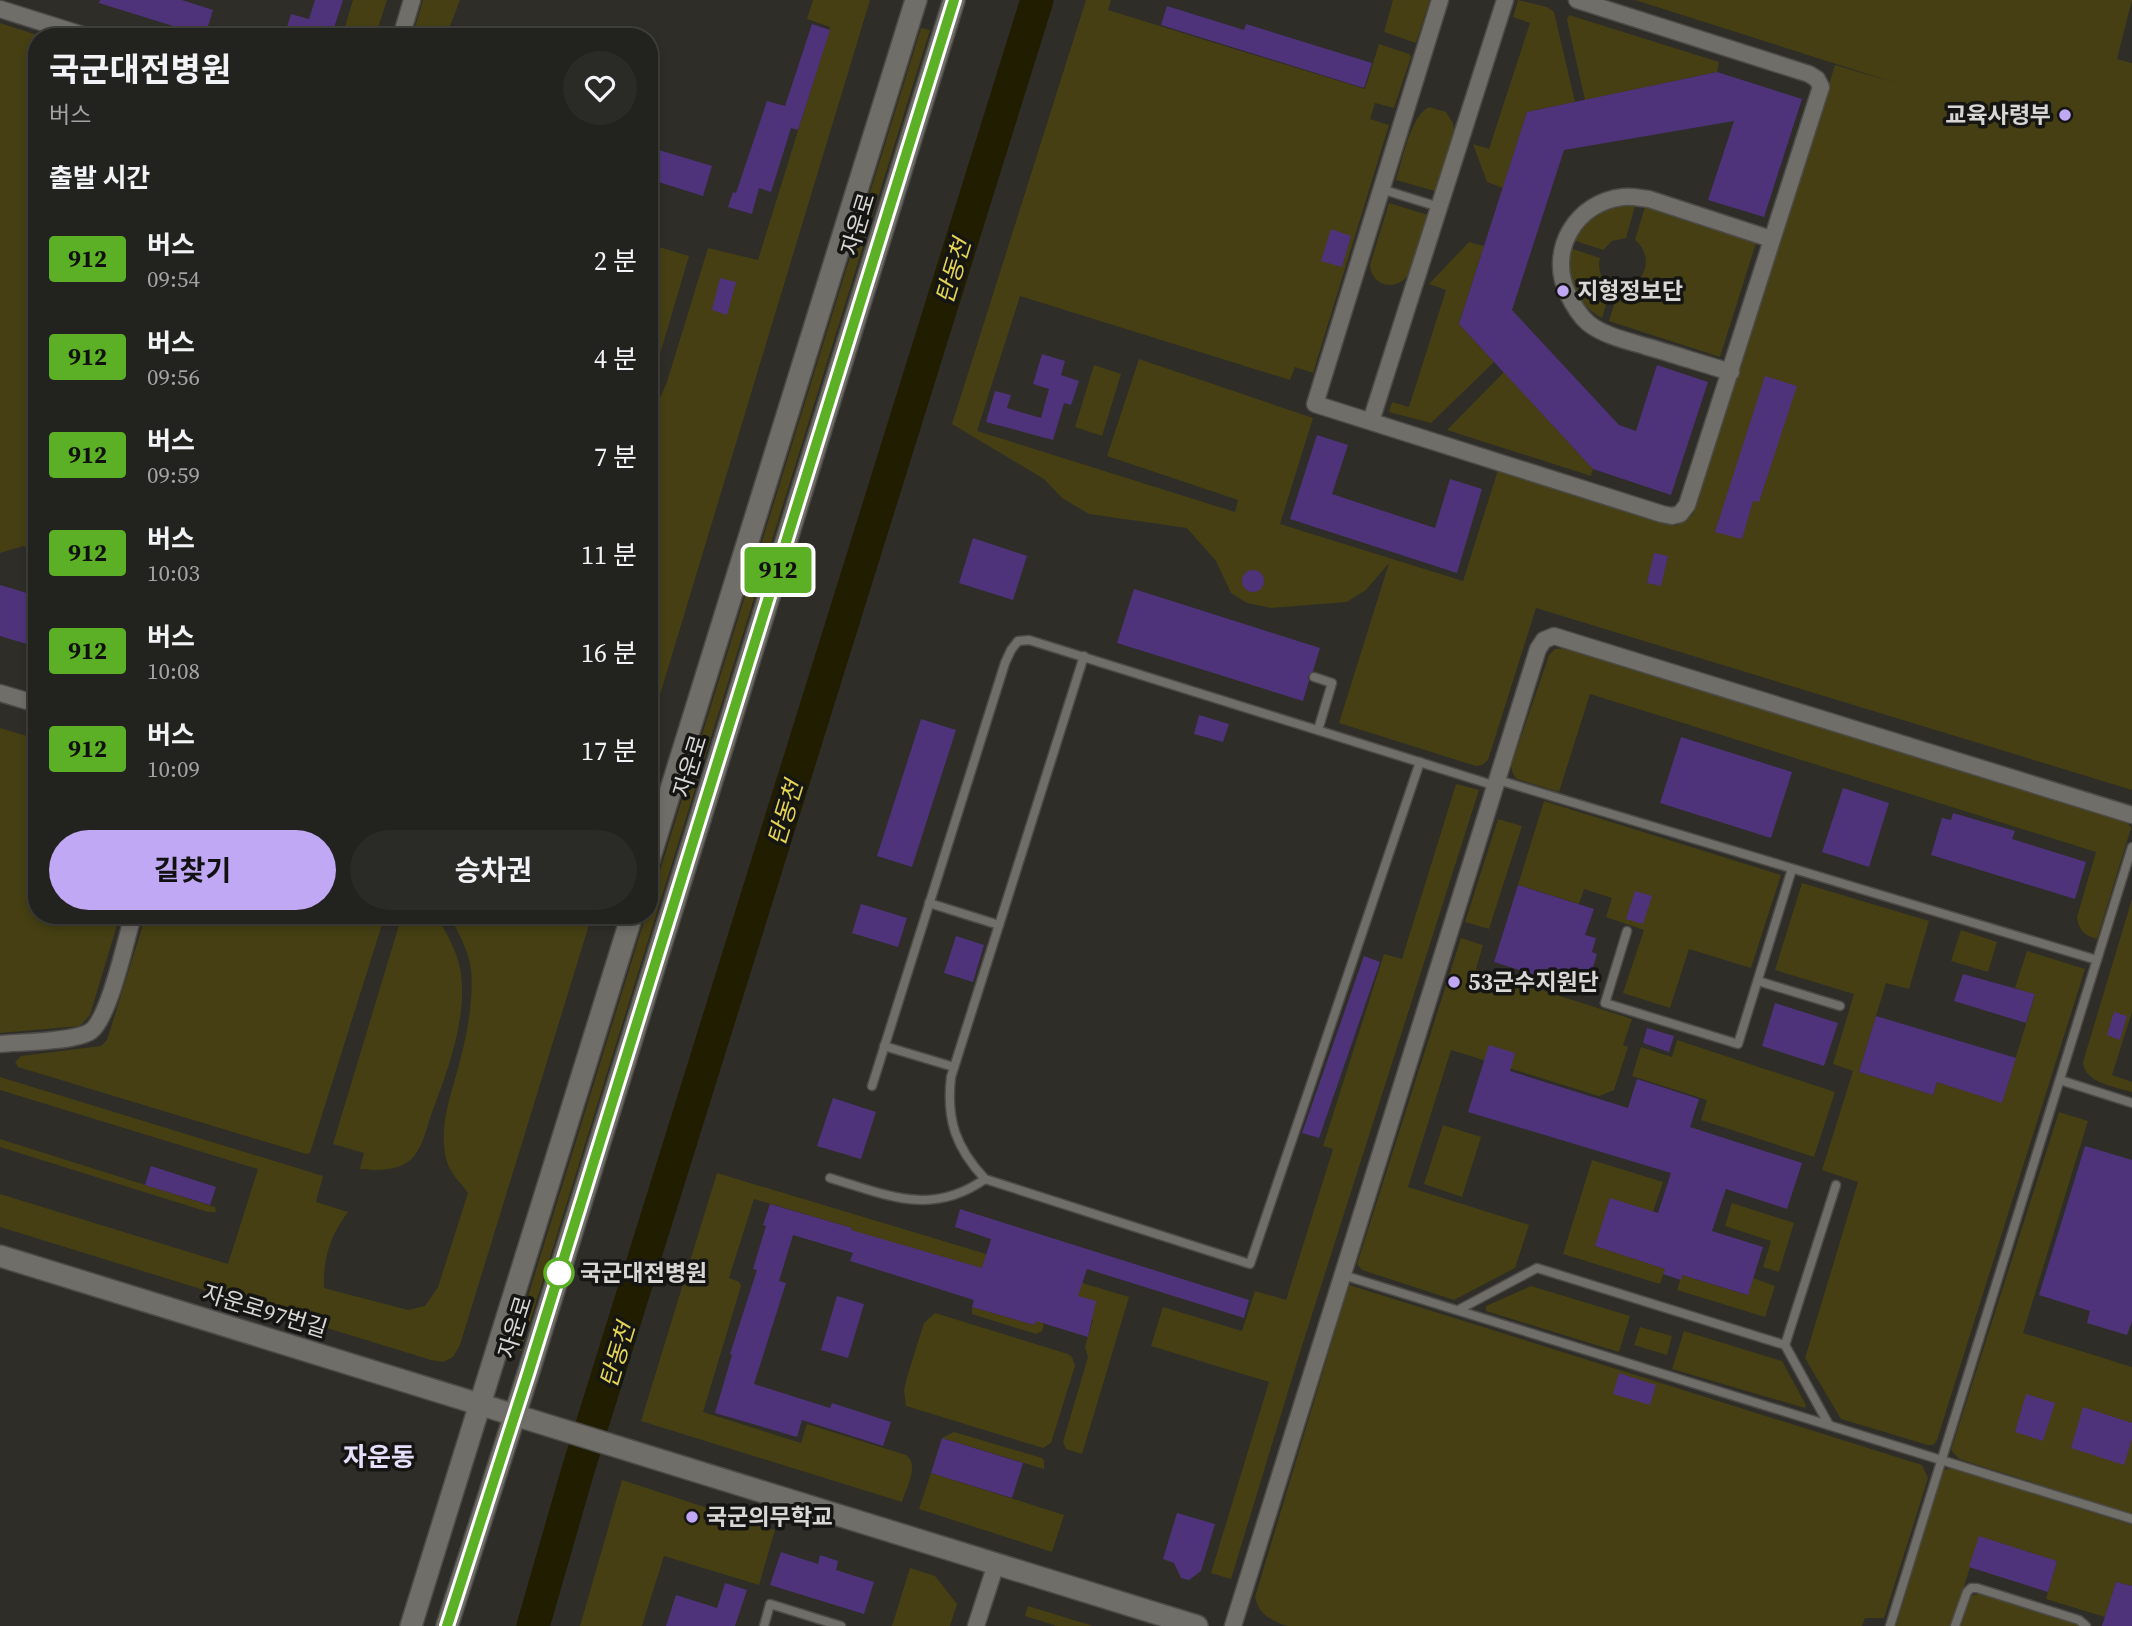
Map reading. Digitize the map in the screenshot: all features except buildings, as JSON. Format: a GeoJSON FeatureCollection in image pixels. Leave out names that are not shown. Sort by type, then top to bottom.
{"type":"FeatureCollection","features":[{"type":"Feature","properties":{"kind":"street"},"geometry":{"type":"LineString","coordinates":[[404,28],[412,0]]}},
{"type":"Feature","properties":{"kind":"street","name":"자운로"},"geometry":{"type":"LineString","coordinates":[[658,831],[916,0]]}},
{"type":"Feature","properties":{"kind":"street","name":"자운로"},"geometry":{"type":"LineString","coordinates":[[447,1626],[515,1416],[954,0]]}},
{"type":"Feature","properties":{"kind":"street"},"geometry":{"type":"LineString","coordinates":[[1440,0],[1315,404],[1672,516],[1681,514],[1687,505],[1821,87],[1817,79],[1809,74],[1577,0]]}},
{"type":"Feature","properties":{"kind":"street"},"geometry":{"type":"LineString","coordinates":[[1371,421],[1505,0]]}},
{"type":"Feature","properties":{"kind":"street"},"geometry":{"type":"LineString","coordinates":[[0,9],[60,28]]}},
{"type":"Feature","properties":{"kind":"street"},"geometry":{"type":"LineString","coordinates":[[1731,372],[1617,337],[1589,324],[1571,300],[1564,284],[1560,256],[1564,241],[1578,218],[1591,207],[1620,197],[1633,196],[1771,239]]}},
{"type":"Feature","properties":{"kind":"street"},"geometry":{"type":"LineString","coordinates":[[1233,1626],[1538,649],[1544,640],[1554,636],[2132,815]]}},
{"type":"Feature","properties":{"kind":"street"},"geometry":{"type":"LineString","coordinates":[[0,693],[28,701]]}},
{"type":"Feature","properties":{"kind":"street"},"geometry":{"type":"LineString","coordinates":[[0,1044],[78,1037],[92,1031],[103,1014],[130,924]]}},
{"type":"Feature","properties":{"kind":"street","name":"자운로"},"geometry":{"type":"LineString","coordinates":[[411,1626],[629,924]]}},
{"type":"Feature","properties":{"kind":"street","name":"자운로97번길"},"geometry":{"type":"LineString","coordinates":[[0,1256],[1197,1626]]}},
{"type":"Feature","properties":{"kind":"street"},"geometry":{"type":"LineString","coordinates":[[976,1626],[996,1563]]}},
{"type":"Feature","properties":{"kind":"lane"},"geometry":{"type":"LineString","coordinates":[[1381,189],[1439,206]]}},
{"type":"Feature","properties":{"kind":"lane"},"geometry":{"type":"LineString","coordinates":[[872,1086],[1011,650],[1018,641],[1030,640],[1420,762],[2097,960]]}},
{"type":"Feature","properties":{"kind":"lane"},"geometry":{"type":"LineString","coordinates":[[1084,656],[954,1067],[949,1093],[952,1126],[969,1162],[985,1179],[1250,1264],[1420,762]]}},
{"type":"Feature","properties":{"kind":"lane"},"geometry":{"type":"LineString","coordinates":[[1314,677],[1332,683],[1318,730]]}},
{"type":"Feature","properties":{"kind":"lane"},"geometry":{"type":"LineString","coordinates":[[1890,1626],[2132,847]]}},
{"type":"Feature","properties":{"kind":"lane"},"geometry":{"type":"LineString","coordinates":[[1628,931],[1605,1003],[1738,1044],[1793,869]]}},
{"type":"Feature","properties":{"kind":"lane"},"geometry":{"type":"LineString","coordinates":[[929,903],[999,925]]}},
{"type":"Feature","properties":{"kind":"lane"},"geometry":{"type":"LineString","coordinates":[[1758,981],[1840,1006]]}},
{"type":"Feature","properties":{"kind":"lane"},"geometry":{"type":"LineString","coordinates":[[884,1046],[954,1067]]}},
{"type":"Feature","properties":{"kind":"lane"},"geometry":{"type":"LineString","coordinates":[[2060,1080],[2132,1103]]}},
{"type":"Feature","properties":{"kind":"lane"},"geometry":{"type":"LineString","coordinates":[[831,1178],[903,1200],[923,1202],[958,1194],[985,1179]]}},
{"type":"Feature","properties":{"kind":"lane"},"geometry":{"type":"LineString","coordinates":[[1786,1345],[1836,1185]]}},
{"type":"Feature","properties":{"kind":"lane"},"geometry":{"type":"LineString","coordinates":[[1460,1309],[1537,1269],[1786,1345],[1829,1425]]}},
{"type":"Feature","properties":{"kind":"lane"},"geometry":{"type":"LineString","coordinates":[[1343,1275],[2132,1519]]}},
{"type":"Feature","properties":{"kind":"lane"},"geometry":{"type":"LineString","coordinates":[[1955,1626],[1966,1592],[1971,1588],[2079,1620],[2086,1626]]}},
{"type":"Feature","properties":{"kind":"lane"},"geometry":{"type":"LineString","coordinates":[[764,1626],[770,1604],[841,1626]]}},
{"type":"Feature","properties":{"kind":"shaded area"},"geometry":{"type":"Polygon","coordinates":[[[353,0],[387,0],[378,28],[345,28],[353,0]]]}},
{"type":"Feature","properties":{"kind":"shaded area"},"geometry":{"type":"Polygon","coordinates":[[[423,0],[460,0],[449,28],[415,28],[423,0]]]}},
{"type":"Feature","properties":{"kind":"shaded area"},"geometry":{"type":"Polygon","coordinates":[[[813,0],[870,0],[658,701],[658,402],[667,382],[708,248],[758,260],[830,27],[807,19],[813,0]]]}},
{"type":"Feature","properties":{"kind":"shaded area","name":"지형정보단"},"geometry":{"type":"Polygon","coordinates":[[[1086,0],[1111,0],[1108,10],[1365,89],[1379,44],[1411,57],[1394,108],[1375,103],[1370,119],[1389,125],[1313,373],[1295,367],[1290,380],[1020,296],[977,431],[1235,512],[1238,500],[1107,456],[1139,359],[1313,418],[1280,524],[1463,581],[1498,470],[1676,526],[1693,514],[1835,65],[1896,83],[1635,0],[2132,0],[2117,59],[2132,63],[2132,790],[1536,608],[1488,760],[1482,765],[1476,766],[1339,723],[1389,563],[1366,590],[1347,602],[1271,608],[1247,603],[1231,593],[1216,561],[1187,528],[1089,514],[1062,498],[1044,479],[952,424],[1086,0]]]}},
{"type":"Feature","properties":{"kind":"shaded area"},"geometry":{"type":"Polygon","coordinates":[[[1393,0],[1430,0],[1416,43],[1384,32],[1393,0]]]}},
{"type":"Feature","properties":{"kind":"shaded area"},"geometry":{"type":"Polygon","coordinates":[[[1518,0],[1547,7],[1554,12],[1575,102],[1527,112],[1503,188],[1487,182],[1473,144],[1489,149],[1530,23],[1513,17],[1518,0]]]}},
{"type":"Feature","properties":{"kind":"shaded area"},"geometry":{"type":"Polygon","coordinates":[[[1569,15],[1719,62],[1717,72],[1585,100],[1567,20],[1569,15]]]}},
{"type":"Feature","properties":{"kind":"shaded area"},"geometry":{"type":"Polygon","coordinates":[[[0,23],[28,32],[28,547],[23,546],[0,553],[0,23]]]}},
{"type":"Feature","properties":{"kind":"shaded area"},"geometry":{"type":"Polygon","coordinates":[[[921,28],[930,30],[658,909],[658,877],[921,28]]]}},
{"type":"Feature","properties":{"kind":"shaded area"},"geometry":{"type":"Polygon","coordinates":[[[1429,107],[1446,112],[1454,129],[1435,191],[1396,180],[1412,129],[1417,119],[1429,107]]]}},
{"type":"Feature","properties":{"kind":"shaded area"},"geometry":{"type":"Polygon","coordinates":[[[1389,203],[1428,215],[1408,275],[1397,284],[1391,285],[1379,282],[1371,272],[1370,265],[1389,203]]]}},
{"type":"Feature","properties":{"kind":"shaded area"},"geometry":{"type":"Polygon","coordinates":[[[1624,206],[1635,206],[1626,238],[1612,241],[1603,250],[1573,240],[1594,217],[1624,206]]]}},
{"type":"Feature","properties":{"kind":"shaded area"},"geometry":{"type":"Polygon","coordinates":[[[1645,207],[1756,243],[1720,357],[1609,321],[1619,288],[1636,282],[1645,270],[1645,254],[1635,240],[1645,207]]]}},
{"type":"Feature","properties":{"kind":"shaded area"},"geometry":{"type":"Polygon","coordinates":[[[1469,242],[1484,246],[1459,324],[1494,362],[1431,423],[1389,412],[1392,402],[1409,407],[1446,290],[1429,284],[1469,242]]]}},
{"type":"Feature","properties":{"kind":"shaded area"},"geometry":{"type":"Polygon","coordinates":[[[658,247],[689,256],[658,361],[658,247]]]}},
{"type":"Feature","properties":{"kind":"shaded area"},"geometry":{"type":"Polygon","coordinates":[[[1570,248],[1600,258],[1601,274],[1612,285],[1602,318],[1585,305],[1574,288],[1570,248]]]}},
{"type":"Feature","properties":{"kind":"shaded area"},"geometry":{"type":"Polygon","coordinates":[[[1094,365],[1121,374],[1102,436],[1075,427],[1094,365]]]}},
{"type":"Feature","properties":{"kind":"shaded area"},"geometry":{"type":"Polygon","coordinates":[[[1504,372],[1593,469],[1591,476],[1447,430],[1504,372]]]}},
{"type":"Feature","properties":{"kind":"shaded area"},"geometry":{"type":"Polygon","coordinates":[[[1565,648],[2127,822],[2131,828],[2097,939],[2083,932],[2077,917],[2096,852],[1590,694],[1559,792],[1517,779],[1511,766],[1549,655],[1555,649],[1565,648]]]}},
{"type":"Feature","properties":{"kind":"shaded area"},"geometry":{"type":"Polygon","coordinates":[[[0,728],[28,736],[28,924],[117,924],[90,1015],[80,1026],[0,1033],[0,728]]]}},
{"type":"Feature","properties":{"kind":"shaded area"},"geometry":{"type":"Polygon","coordinates":[[[1456,784],[1479,790],[1301,1349],[1231,1579],[1211,1573],[1269,1382],[1151,1346],[1163,1307],[1242,1331],[1255,1291],[1286,1300],[1333,1149],[1323,1146],[1384,954],[1402,959],[1456,784]]]}},
{"type":"Feature","properties":{"kind":"shaded area"},"geometry":{"type":"Polygon","coordinates":[[[1544,801],[1781,875],[1751,968],[1689,949],[1670,1008],[1623,993],[1644,930],[1606,917],[1612,898],[1584,889],[1579,904],[1518,885],[1544,801]]]}},
{"type":"Feature","properties":{"kind":"shaded area"},"geometry":{"type":"Polygon","coordinates":[[[1498,819],[1522,826],[1489,929],[1465,922],[1498,819]]]}},
{"type":"Feature","properties":{"kind":"shaded area"},"geometry":{"type":"Polygon","coordinates":[[[1802,883],[1929,921],[1909,989],[1886,983],[1859,1072],[1933,1095],[1937,1082],[2002,1102],[2035,995],[2015,988],[2027,951],[2085,969],[1937,1440],[1933,1445],[1841,1419],[1805,1358],[1858,1182],[1822,1170],[1853,1071],[1833,1064],[1854,994],[1775,970],[1802,883]]]}},
{"type":"Feature","properties":{"kind":"shaded area"},"geometry":{"type":"Polygon","coordinates":[[[2132,899],[2132,1012],[2112,1075],[2132,1082],[2132,1092],[2095,1079],[2089,1075],[2083,1062],[2132,899]]]}},
{"type":"Feature","properties":{"kind":"shaded area"},"geometry":{"type":"Polygon","coordinates":[[[143,924],[382,924],[310,1153],[18,1067],[15,1062],[21,1056],[101,1046],[107,1040],[143,924]]]}},
{"type":"Feature","properties":{"kind":"shaded area"},"geometry":{"type":"Polygon","coordinates":[[[399,924],[441,924],[457,958],[461,974],[461,1010],[454,1046],[423,1141],[410,1160],[397,1167],[382,1170],[360,1169],[364,1153],[333,1144],[399,924]]]}},
{"type":"Feature","properties":{"kind":"shaded area"},"geometry":{"type":"Polygon","coordinates":[[[454,924],[589,924],[460,1345],[453,1357],[443,1362],[431,1360],[0,1227],[0,1194],[228,1264],[258,1169],[0,1090],[0,1077],[323,1176],[316,1202],[348,1212],[329,1248],[324,1288],[408,1310],[425,1306],[438,1287],[468,1193],[448,1166],[444,1139],[446,1116],[470,1008],[471,970],[463,942],[454,924]]]}},
{"type":"Feature","properties":{"kind":"shaded area"},"geometry":{"type":"Polygon","coordinates":[[[643,924],[653,924],[521,1351],[512,1348],[643,924]]]}},
{"type":"Feature","properties":{"kind":"shaded area"},"geometry":{"type":"Polygon","coordinates":[[[1961,930],[1997,942],[1988,972],[1951,961],[1961,930]]]}},
{"type":"Feature","properties":{"kind":"shaded area"},"geometry":{"type":"Polygon","coordinates":[[[1461,938],[1483,945],[1476,969],[1632,1019],[1623,1045],[1628,1047],[1614,1090],[1599,1096],[1451,1050],[1408,1187],[1529,1225],[1515,1268],[1454,1300],[1362,1270],[1357,1264],[1461,938]]]}},
{"type":"Feature","properties":{"kind":"shaded area"},"geometry":{"type":"Polygon","coordinates":[[[1677,1040],[1835,1092],[1814,1157],[1701,1120],[1707,1100],[1632,1076],[1641,1047],[1672,1057],[1677,1040]]]}},
{"type":"Feature","properties":{"kind":"shaded area"},"geometry":{"type":"Polygon","coordinates":[[[2059,1112],[2088,1121],[2023,1333],[2132,1367],[2132,1514],[1959,1459],[1951,1450],[2059,1112]]]}},
{"type":"Feature","properties":{"kind":"shaded area"},"geometry":{"type":"Polygon","coordinates":[[[1443,1125],[1481,1137],[1462,1197],[1424,1184],[1443,1125]]]}},
{"type":"Feature","properties":{"kind":"shaded area"},"geometry":{"type":"Polygon","coordinates":[[[0,1139],[215,1207],[216,1212],[208,1212],[0,1147],[0,1139]]]}},
{"type":"Feature","properties":{"kind":"shaded area"},"geometry":{"type":"Polygon","coordinates":[[[1592,1160],[1663,1182],[1653,1212],[1595,1246],[1665,1269],[1660,1284],[1563,1254],[1592,1160]]]}},
{"type":"Feature","properties":{"kind":"shaded area"},"geometry":{"type":"Polygon","coordinates":[[[717,1173],[1129,1297],[1082,1454],[1066,1449],[1063,1442],[1088,1357],[1085,1347],[1093,1320],[1047,1306],[1042,1331],[1036,1334],[972,1314],[972,1307],[1034,1325],[1042,1300],[984,1263],[982,1268],[851,1231],[852,1228],[754,1199],[729,1278],[739,1282],[741,1286],[703,1412],[801,1443],[807,1424],[906,1455],[910,1459],[912,1471],[902,1502],[641,1421],[717,1173]]]}},
{"type":"Feature","properties":{"kind":"shaded area"},"geometry":{"type":"Polygon","coordinates":[[[1732,1203],[1794,1223],[1779,1272],[1763,1267],[1771,1241],[1725,1226],[1732,1203]]]}},
{"type":"Feature","properties":{"kind":"shaded area"},"geometry":{"type":"Polygon","coordinates":[[[1682,1275],[1747,1295],[1753,1278],[1775,1286],[1765,1317],[1677,1290],[1682,1275]]]}},
{"type":"Feature","properties":{"kind":"shaded area"},"geometry":{"type":"Polygon","coordinates":[[[1349,1285],[1922,1465],[1928,1478],[1884,1618],[1865,1618],[1862,1626],[1288,1626],[1272,1619],[1263,1613],[1255,1597],[1349,1285]]]}},
{"type":"Feature","properties":{"kind":"shaded area"},"geometry":{"type":"Polygon","coordinates":[[[1531,1286],[1630,1316],[1619,1352],[1486,1311],[1486,1306],[1531,1286]]]}},
{"type":"Feature","properties":{"kind":"shaded area"},"geometry":{"type":"Polygon","coordinates":[[[935,1313],[1072,1357],[1075,1366],[1051,1443],[1043,1448],[906,1406],[904,1390],[907,1377],[924,1323],[935,1313]]]}},
{"type":"Feature","properties":{"kind":"shaded area"},"geometry":{"type":"Polygon","coordinates":[[[1640,1327],[1672,1336],[1667,1355],[1634,1345],[1640,1327]]]}},
{"type":"Feature","properties":{"kind":"shaded area"},"geometry":{"type":"Polygon","coordinates":[[[1684,1331],[1782,1361],[1806,1405],[1805,1408],[1672,1369],[1684,1331]]]}},
{"type":"Feature","properties":{"kind":"shaded area"},"geometry":{"type":"Polygon","coordinates":[[[954,1432],[1042,1458],[1044,1469],[942,1438],[954,1432]]]}},
{"type":"Feature","properties":{"kind":"shaded area"},"geometry":{"type":"Polygon","coordinates":[[[1951,1468],[2132,1525],[2132,1586],[2116,1582],[2105,1617],[2046,1599],[2057,1561],[1980,1537],[1951,1626],[1896,1626],[1940,1476],[1944,1470],[1951,1468]]]}},
{"type":"Feature","properties":{"kind":"shaded area"},"geometry":{"type":"Polygon","coordinates":[[[931,1473],[1064,1515],[1052,1552],[919,1509],[931,1473]]]}},
{"type":"Feature","properties":{"kind":"shaded area"},"geometry":{"type":"Polygon","coordinates":[[[622,1480],[775,1530],[759,1585],[664,1556],[642,1626],[580,1626],[622,1480]]]}},
{"type":"Feature","properties":{"kind":"shaded area"},"geometry":{"type":"Polygon","coordinates":[[[910,1568],[935,1576],[957,1604],[950,1626],[892,1626],[910,1568]]]}},
{"type":"Feature","properties":{"kind":"shaded area"},"geometry":{"type":"Polygon","coordinates":[[[1982,1593],[2080,1626],[1960,1626],[1971,1596],[1982,1593]]]}},
{"type":"Feature","properties":{"kind":"shaded area"},"geometry":{"type":"Polygon","coordinates":[[[1028,1606],[1093,1626],[1057,1626],[1025,1616],[1028,1606]]]}},
{"type":"Feature","properties":{"kind":"waterway","name":"탄동천"},"geometry":{"type":"LineString","coordinates":[[533,1626],[578,1470],[1037,0]]}},
{"type":"Feature","properties":{"kind":"bus line","name":"912"},"geometry":{"type":"LineString","coordinates":[[447,1626],[554,1291],[954,0]]}},
{"type":"Feature","properties":{"kind":"place","name":"교육사령부"},"geometry":{"type":"Point","coordinates":[2065,115]}},
{"type":"Feature","properties":{"kind":"place","name":"지형정보단"},"geometry":{"type":"Point","coordinates":[1563,291]}},
{"type":"Feature","properties":{"kind":"place","name":"53군수지원단"},"geometry":{"type":"Point","coordinates":[1454,982]}},
{"type":"Feature","properties":{"kind":"place","name":"국군대전병원"},"geometry":{"type":"Point","coordinates":[559,1273]}},
{"type":"Feature","properties":{"kind":"place","name":"국군의무학교"},"geometry":{"type":"Point","coordinates":[692,1517]}},
{"type":"Feature","properties":{"kind":"district","name":"자운동"},"geometry":{"type":"Point","coordinates":[379,1457]}}]}
